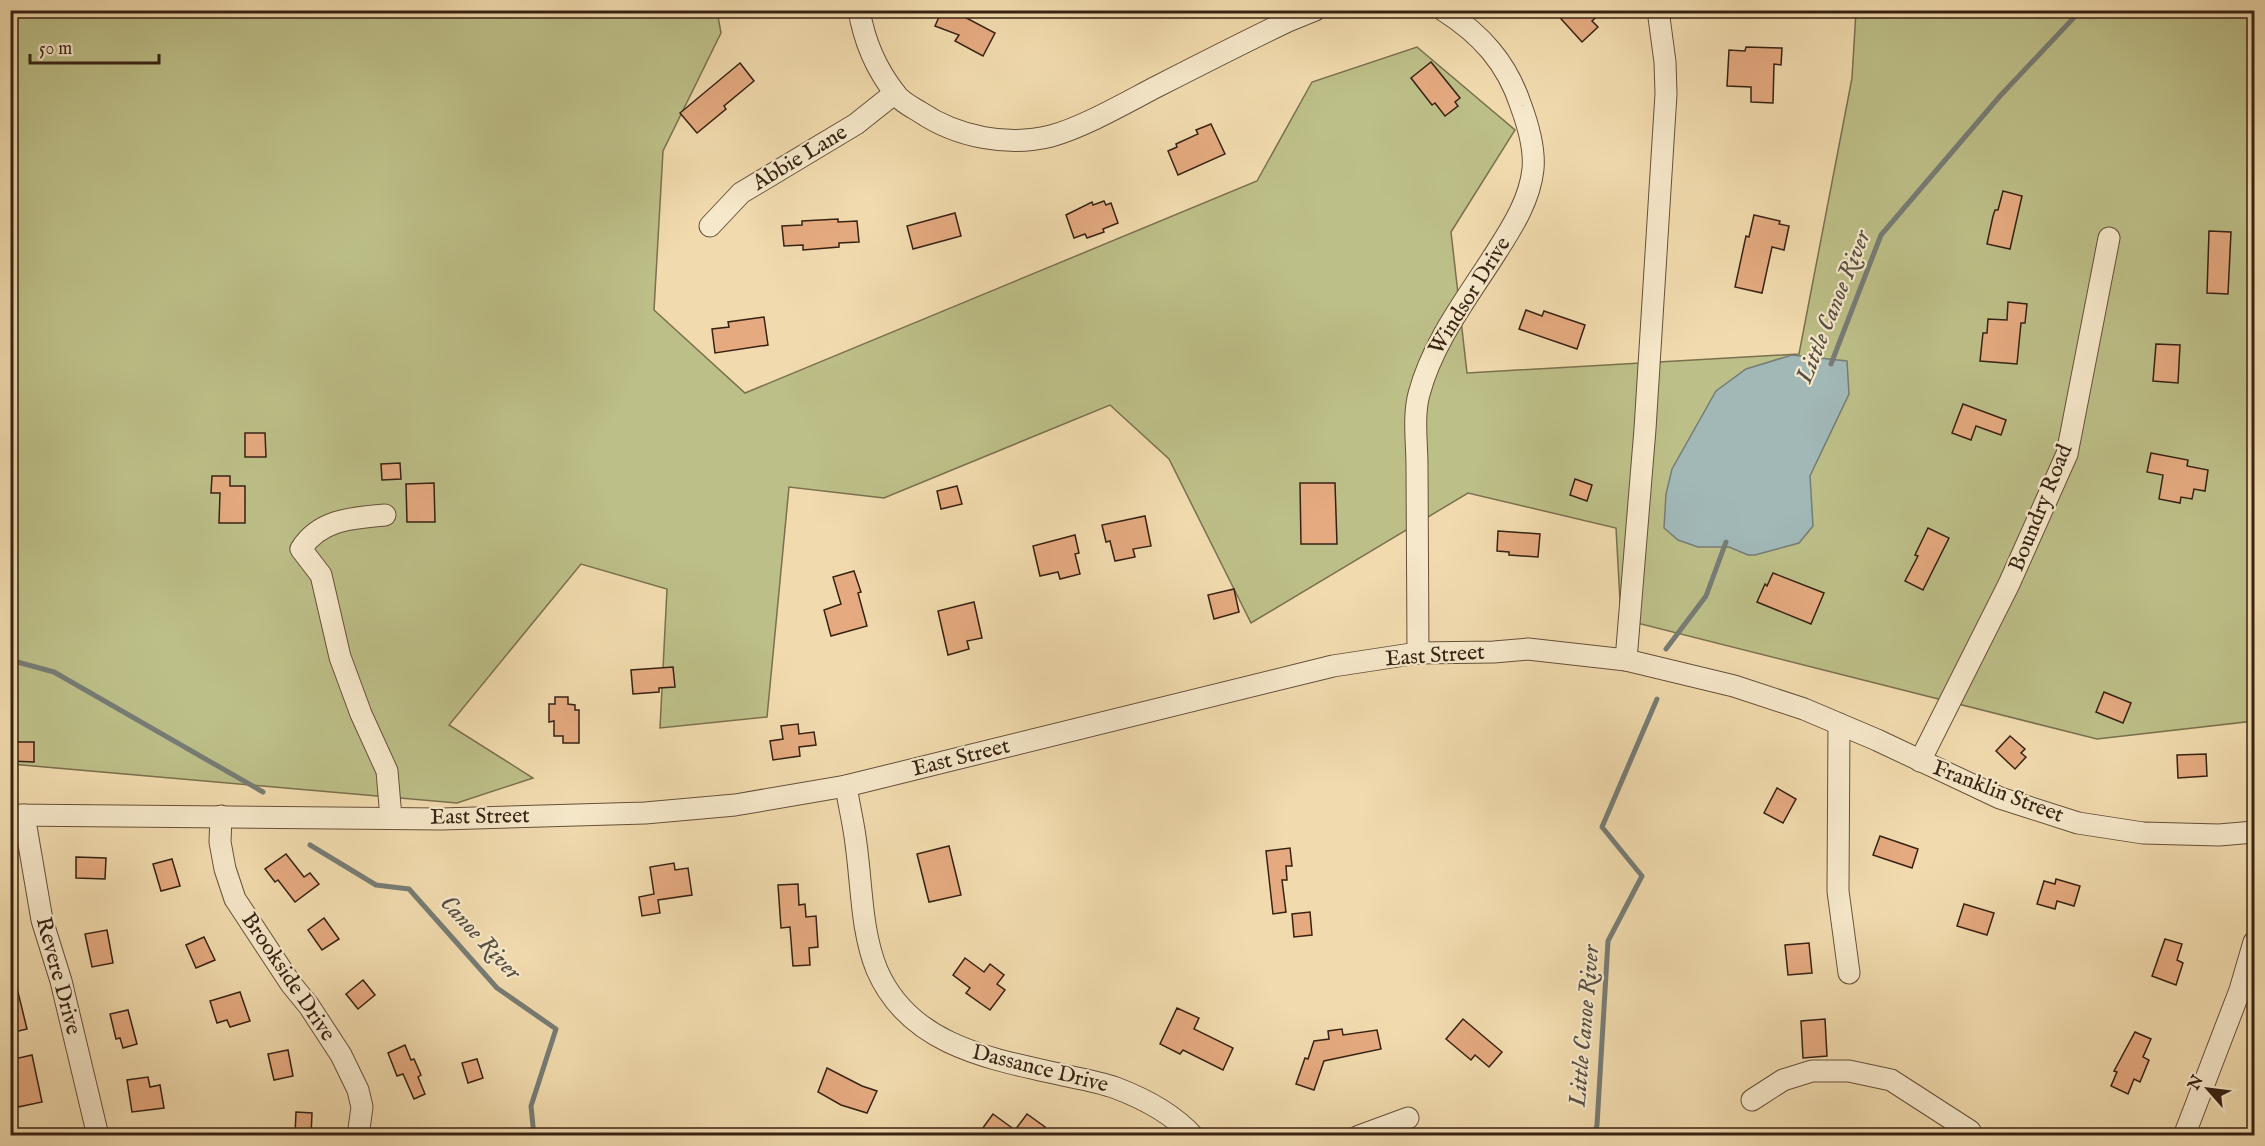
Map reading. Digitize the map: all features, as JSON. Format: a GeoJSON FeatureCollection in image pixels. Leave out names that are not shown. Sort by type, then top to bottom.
{"type":"FeatureCollection","features":[{"type":"Feature","properties":{"kind":"street"},"geometry":{"type":"LineString","coordinates":[[859,10],[868,45],[882,75],[895,93],[935,122],[973,135],[1010,140],[1051,136],[1115,109],[1225,52],[1316,10]]}},
{"type":"Feature","properties":{"kind":"street","name":"Windsor Drive"},"geometry":{"type":"LineString","coordinates":[[1419,653],[1418,396],[1429,361],[1441,339],[1517,219],[1528,190],[1533,168],[1527,124],[1514,82],[1485,43],[1443,10]]}},
{"type":"Feature","properties":{"kind":"street"},"geometry":{"type":"LineString","coordinates":[[1626,660],[1645,429],[1666,94],[1664,53],[1658,10]]}},
{"type":"Feature","properties":{"kind":"street","name":"Abbie Lane"},"geometry":{"type":"LineString","coordinates":[[710,226],[741,193],[856,124],[895,93]]}},
{"type":"Feature","properties":{"kind":"street","name":"Boundry Road"},"geometry":{"type":"LineString","coordinates":[[1920,762],[2010,584],[2067,454],[2109,238]]}},
{"type":"Feature","properties":{"kind":"street"},"geometry":{"type":"LineString","coordinates":[[385,515],[340,520],[309,536],[302,549],[321,575],[340,657],[361,714],[387,771],[391,818]]}},
{"type":"Feature","properties":{"kind":"street","name":"East Street"},"geometry":{"type":"LineString","coordinates":[[17,815],[529,817],[645,813],[735,805],[846,786],[1333,666],[1419,653],[1528,649],[1626,660],[1734,686],[1804,709],[1889,746]]}},
{"type":"Feature","properties":{"kind":"street"},"geometry":{"type":"LineString","coordinates":[[1839,724],[1838,891],[1849,973]]}},
{"type":"Feature","properties":{"kind":"street","name":"Franklin Street"},"geometry":{"type":"LineString","coordinates":[[1889,746],[2000,798],[2078,823],[2110,829],[2164,834],[2219,835],[2254,832]]}},
{"type":"Feature","properties":{"kind":"street","name":"Dassance Drive"},"geometry":{"type":"LineString","coordinates":[[846,786],[871,954],[884,983],[904,1010],[926,1029],[958,1047],[996,1060],[1095,1082],[1137,1097],[1168,1113],[1193,1136]]}},
{"type":"Feature","properties":{"kind":"street","name":"Revere Drive"},"geometry":{"type":"LineString","coordinates":[[17,815],[42,920],[61,981],[98,1136]]}},
{"type":"Feature","properties":{"kind":"street","name":"Brookside Drive"},"geometry":{"type":"LineString","coordinates":[[221,816],[220,842],[225,869],[235,899],[341,1055],[358,1090],[362,1107],[358,1136]]}},
{"type":"Feature","properties":{"kind":"street"},"geometry":{"type":"LineString","coordinates":[[2184,1136],[2240,990],[2254,942]]}},
{"type":"Feature","properties":{"kind":"street"},"geometry":{"type":"LineString","coordinates":[[1752,1101],[1783,1080],[1812,1071],[1849,1071],[1891,1080],[1970,1131],[1970,1136]]}},
{"type":"Feature","properties":{"kind":"street"},"geometry":{"type":"LineString","coordinates":[[1359,1136],[1408,1118]]}},
{"type":"Feature","properties":{"kind":"green space"},"geometry":{"type":"Polygon","coordinates":[[[10,11],[717,11],[721,33],[663,151],[654,310],[745,393],[1257,181],[1312,82],[1417,47],[1515,130],[1451,232],[1467,373],[1799,354],[1852,78],[1856,11],[2254,11],[2254,721],[2097,739],[1621,619],[1616,528],[1468,493],[1251,623],[1169,459],[1110,405],[884,498],[789,487],[767,717],[660,728],[667,589],[581,564],[449,725],[533,778],[457,803],[11,764],[10,11]]]}},
{"type":"Feature","properties":{"kind":"water"},"geometry":{"type":"Polygon","coordinates":[[[1792,355],[1847,361],[1849,394],[1810,476],[1813,526],[1799,543],[1755,555],[1748,555],[1729,547],[1698,547],[1678,540],[1664,528],[1666,494],[1672,469],[1716,391],[1746,369],[1792,355]]]}},
{"type":"Feature","properties":{"kind":"building"},"geometry":{"type":"Polygon","coordinates":[[[942,10],[957,13],[995,33],[983,56],[955,41],[959,35],[935,26],[942,10]]]}},
{"type":"Feature","properties":{"kind":"building"},"geometry":{"type":"Polygon","coordinates":[[[1553,10],[1604,10],[1592,21],[1598,27],[1582,42],[1553,10]]]}},
{"type":"Feature","properties":{"kind":"building"},"geometry":{"type":"Polygon","coordinates":[[[1746,47],[1782,48],[1781,65],[1774,64],[1773,103],[1751,102],[1751,87],[1727,86],[1729,50],[1745,51],[1746,47]]]}},
{"type":"Feature","properties":{"kind":"building"},"geometry":{"type":"Polygon","coordinates":[[[1431,62],[1460,98],[1455,102],[1458,106],[1445,116],[1435,103],[1432,105],[1411,78],[1431,62]]]}},
{"type":"Feature","properties":{"kind":"building"},"geometry":{"type":"Polygon","coordinates":[[[740,63],[754,81],[724,106],[726,109],[697,133],[680,113],[740,63]]]}},
{"type":"Feature","properties":{"kind":"building"},"geometry":{"type":"Polygon","coordinates":[[[1211,124],[1225,154],[1178,175],[1168,151],[1177,147],[1176,144],[1198,134],[1196,130],[1211,124]]]}},
{"type":"Feature","properties":{"kind":"building"},"geometry":{"type":"Polygon","coordinates":[[[2003,191],[2022,196],[2010,249],[1987,244],[1993,216],[1995,210],[1998,210],[2003,191]]]}},
{"type":"Feature","properties":{"kind":"building"},"geometry":{"type":"Polygon","coordinates":[[[1104,201],[1106,205],[1111,203],[1118,223],[1103,229],[1104,232],[1087,238],[1085,234],[1074,238],[1066,215],[1092,202],[1093,205],[1104,201]]]}},
{"type":"Feature","properties":{"kind":"building"},"geometry":{"type":"Polygon","coordinates":[[[955,213],[961,236],[913,249],[907,226],[955,213]]]}},
{"type":"Feature","properties":{"kind":"building"},"geometry":{"type":"Polygon","coordinates":[[[1754,215],[1780,221],[1779,224],[1789,226],[1784,250],[1772,247],[1762,293],[1735,287],[1746,236],[1749,237],[1754,215]]]}},
{"type":"Feature","properties":{"kind":"building"},"geometry":{"type":"Polygon","coordinates":[[[838,219],[838,222],[857,221],[859,242],[839,243],[839,247],[803,250],[803,245],[784,246],[782,226],[802,225],[802,221],[838,219]]]}},
{"type":"Feature","properties":{"kind":"building"},"geometry":{"type":"Polygon","coordinates":[[[2209,231],[2231,232],[2228,294],[2207,293],[2209,231]]]}},
{"type":"Feature","properties":{"kind":"building"},"geometry":{"type":"Polygon","coordinates":[[[2008,302],[2027,304],[2025,323],[2021,323],[2017,364],[1980,361],[1983,333],[1987,333],[1988,319],[2007,320],[2008,302]]]}},
{"type":"Feature","properties":{"kind":"building"},"geometry":{"type":"Polygon","coordinates":[[[1526,310],[1542,316],[1544,311],[1585,325],[1577,349],[1519,329],[1526,310]]]}},
{"type":"Feature","properties":{"kind":"building"},"geometry":{"type":"Polygon","coordinates":[[[764,317],[768,345],[715,353],[712,329],[729,327],[728,322],[764,317]]]}},
{"type":"Feature","properties":{"kind":"building"},"geometry":{"type":"Polygon","coordinates":[[[2156,344],[2180,345],[2178,383],[2153,381],[2156,344]]]}},
{"type":"Feature","properties":{"kind":"building"},"geometry":{"type":"Polygon","coordinates":[[[1963,404],[2006,420],[2001,435],[1976,426],[1971,440],[1952,433],[1963,404]]]}},
{"type":"Feature","properties":{"kind":"building"},"geometry":{"type":"Polygon","coordinates":[[[245,433],[265,433],[266,457],[245,457],[245,433]]]}},
{"type":"Feature","properties":{"kind":"building"},"geometry":{"type":"Polygon","coordinates":[[[2151,453],[2188,460],[2187,466],[2208,470],[2205,491],[2194,489],[2192,499],[2181,497],[2180,503],[2159,499],[2163,475],[2147,472],[2151,453]]]}},
{"type":"Feature","properties":{"kind":"building"},"geometry":{"type":"Polygon","coordinates":[[[400,463],[401,479],[382,480],[381,464],[400,463]]]}},
{"type":"Feature","properties":{"kind":"building"},"geometry":{"type":"Polygon","coordinates":[[[212,476],[230,476],[230,486],[245,486],[245,523],[219,523],[220,493],[211,493],[212,476]]]}},
{"type":"Feature","properties":{"kind":"building"},"geometry":{"type":"Polygon","coordinates":[[[1575,479],[1592,485],[1587,501],[1570,495],[1575,479]]]}},
{"type":"Feature","properties":{"kind":"building"},"geometry":{"type":"Polygon","coordinates":[[[434,483],[435,522],[407,522],[406,484],[434,483]]]}},
{"type":"Feature","properties":{"kind":"building"},"geometry":{"type":"Polygon","coordinates":[[[1300,483],[1335,483],[1337,544],[1301,544],[1300,483]]]}},
{"type":"Feature","properties":{"kind":"building"},"geometry":{"type":"Polygon","coordinates":[[[957,486],[962,504],[941,509],[937,491],[957,486]]]}},
{"type":"Feature","properties":{"kind":"building"},"geometry":{"type":"Polygon","coordinates":[[[1145,516],[1151,546],[1133,549],[1135,557],[1115,561],[1110,541],[1106,542],[1102,525],[1145,516]]]}},
{"type":"Feature","properties":{"kind":"building"},"geometry":{"type":"Polygon","coordinates":[[[1928,528],[1949,538],[1923,590],[1905,581],[1918,556],[1915,555],[1928,528]]]}},
{"type":"Feature","properties":{"kind":"building"},"geometry":{"type":"Polygon","coordinates":[[[1498,531],[1540,534],[1538,557],[1509,555],[1509,552],[1497,551],[1498,531]]]}},
{"type":"Feature","properties":{"kind":"building"},"geometry":{"type":"Polygon","coordinates":[[[1075,535],[1079,553],[1075,554],[1080,574],[1060,579],[1058,572],[1040,576],[1033,546],[1075,535]]]}},
{"type":"Feature","properties":{"kind":"building"},"geometry":{"type":"Polygon","coordinates":[[[854,571],[861,592],[858,593],[867,626],[831,636],[824,610],[841,604],[833,577],[854,571]]]}},
{"type":"Feature","properties":{"kind":"building"},"geometry":{"type":"Polygon","coordinates":[[[1773,573],[1824,593],[1811,624],[1757,602],[1773,573]]]}},
{"type":"Feature","properties":{"kind":"building"},"geometry":{"type":"Polygon","coordinates":[[[1234,589],[1239,612],[1214,619],[1208,595],[1234,589]]]}},
{"type":"Feature","properties":{"kind":"building"},"geometry":{"type":"Polygon","coordinates":[[[974,602],[982,638],[967,641],[969,649],[948,655],[938,611],[974,602]]]}},
{"type":"Feature","properties":{"kind":"building"},"geometry":{"type":"Polygon","coordinates":[[[673,667],[675,687],[659,688],[659,692],[633,694],[631,670],[673,667]]]}},
{"type":"Feature","properties":{"kind":"building"},"geometry":{"type":"Polygon","coordinates":[[[2104,692],[2131,703],[2123,723],[2096,712],[2104,692]]]}},
{"type":"Feature","properties":{"kind":"building"},"geometry":{"type":"Polygon","coordinates":[[[555,697],[568,697],[568,704],[575,705],[575,710],[579,710],[579,743],[563,743],[563,736],[554,736],[554,721],[549,722],[549,704],[555,704],[555,697]]]}},
{"type":"Feature","properties":{"kind":"building"},"geometry":{"type":"Polygon","coordinates":[[[798,724],[799,734],[814,732],[816,745],[799,747],[800,756],[773,760],[770,741],[783,739],[781,726],[798,724]]]}},
{"type":"Feature","properties":{"kind":"building"},"geometry":{"type":"Polygon","coordinates":[[[2010,736],[2025,749],[2021,753],[2026,757],[2015,769],[1996,751],[2010,736]]]}},
{"type":"Feature","properties":{"kind":"building"},"geometry":{"type":"Polygon","coordinates":[[[10,742],[34,742],[34,762],[10,761],[10,742]]]}},
{"type":"Feature","properties":{"kind":"building"},"geometry":{"type":"Polygon","coordinates":[[[2206,754],[2207,776],[2178,778],[2177,755],[2206,754]]]}},
{"type":"Feature","properties":{"kind":"building"},"geometry":{"type":"Polygon","coordinates":[[[1777,788],[1796,799],[1783,823],[1764,813],[1777,788]]]}},
{"type":"Feature","properties":{"kind":"building"},"geometry":{"type":"Polygon","coordinates":[[[1880,836],[1918,849],[1912,868],[1873,855],[1880,836]]]}},
{"type":"Feature","properties":{"kind":"building"},"geometry":{"type":"Polygon","coordinates":[[[949,846],[961,895],[929,902],[917,854],[949,846]]]}},
{"type":"Feature","properties":{"kind":"building"},"geometry":{"type":"Polygon","coordinates":[[[1290,848],[1292,866],[1286,866],[1287,880],[1282,880],[1286,912],[1273,914],[1266,851],[1290,848]]]}},
{"type":"Feature","properties":{"kind":"building"},"geometry":{"type":"Polygon","coordinates":[[[286,854],[304,877],[310,873],[319,884],[295,902],[278,880],[275,882],[265,869],[286,854]]]}},
{"type":"Feature","properties":{"kind":"building"},"geometry":{"type":"Polygon","coordinates":[[[76,857],[106,858],[105,879],[76,878],[76,857]]]}},
{"type":"Feature","properties":{"kind":"building"},"geometry":{"type":"Polygon","coordinates":[[[172,859],[180,886],[161,891],[153,864],[172,859]]]}},
{"type":"Feature","properties":{"kind":"building"},"geometry":{"type":"Polygon","coordinates":[[[674,863],[675,870],[688,868],[692,895],[658,900],[660,913],[642,916],[639,897],[654,894],[650,867],[674,863]]]}},
{"type":"Feature","properties":{"kind":"building"},"geometry":{"type":"Polygon","coordinates":[[[2056,879],[2080,886],[2074,906],[2057,901],[2055,909],[2037,904],[2044,881],[2055,884],[2056,879]]]}},
{"type":"Feature","properties":{"kind":"building"},"geometry":{"type":"Polygon","coordinates":[[[798,884],[799,905],[805,904],[806,917],[816,916],[818,947],[809,948],[810,965],[793,966],[790,927],[781,928],[778,885],[798,884]]]}},
{"type":"Feature","properties":{"kind":"building"},"geometry":{"type":"Polygon","coordinates":[[[1964,904],[1994,913],[1987,935],[1957,926],[1964,904]]]}},
{"type":"Feature","properties":{"kind":"building"},"geometry":{"type":"Polygon","coordinates":[[[1310,912],[1312,935],[1294,937],[1292,914],[1310,912]]]}},
{"type":"Feature","properties":{"kind":"building"},"geometry":{"type":"Polygon","coordinates":[[[324,918],[339,939],[322,950],[308,930],[324,918]]]}},
{"type":"Feature","properties":{"kind":"building"},"geometry":{"type":"Polygon","coordinates":[[[107,930],[113,963],[92,967],[85,934],[107,930]]]}},
{"type":"Feature","properties":{"kind":"building"},"geometry":{"type":"Polygon","coordinates":[[[204,937],[215,960],[196,968],[186,945],[204,937]]]}},
{"type":"Feature","properties":{"kind":"building"},"geometry":{"type":"Polygon","coordinates":[[[2165,939],[2182,944],[2177,960],[2183,963],[2176,985],[2152,976],[2165,939]]]}},
{"type":"Feature","properties":{"kind":"building"},"geometry":{"type":"Polygon","coordinates":[[[1809,943],[1812,973],[1788,975],[1785,945],[1809,943]]]}},
{"type":"Feature","properties":{"kind":"building"},"geometry":{"type":"Polygon","coordinates":[[[965,958],[984,972],[990,964],[1004,975],[997,984],[1005,990],[990,1010],[966,993],[970,988],[953,975],[965,958]]]}},
{"type":"Feature","properties":{"kind":"building"},"geometry":{"type":"Polygon","coordinates":[[[363,980],[375,995],[358,1009],[346,994],[363,980]]]}},
{"type":"Feature","properties":{"kind":"building"},"geometry":{"type":"Polygon","coordinates":[[[10,984],[16,984],[27,1029],[10,1033],[10,984]]]}},
{"type":"Feature","properties":{"kind":"building"},"geometry":{"type":"Polygon","coordinates":[[[240,992],[250,1021],[230,1027],[227,1020],[217,1023],[210,1001],[240,992]]]}},
{"type":"Feature","properties":{"kind":"building"},"geometry":{"type":"Polygon","coordinates":[[[1177,1008],[1199,1018],[1194,1029],[1233,1048],[1223,1070],[1183,1050],[1180,1054],[1160,1044],[1177,1008]]]}},
{"type":"Feature","properties":{"kind":"building"},"geometry":{"type":"Polygon","coordinates":[[[128,1010],[137,1044],[123,1048],[120,1038],[116,1039],[110,1014],[128,1010]]]}},
{"type":"Feature","properties":{"kind":"building"},"geometry":{"type":"Polygon","coordinates":[[[1463,1019],[1502,1052],[1489,1067],[1475,1055],[1471,1060],[1446,1039],[1463,1019]]]}},
{"type":"Feature","properties":{"kind":"building"},"geometry":{"type":"Polygon","coordinates":[[[1825,1019],[1827,1056],[1803,1058],[1801,1021],[1825,1019]]]}},
{"type":"Feature","properties":{"kind":"building"},"geometry":{"type":"Polygon","coordinates":[[[1342,1029],[1343,1035],[1377,1030],[1381,1049],[1324,1061],[1314,1090],[1296,1084],[1314,1041],[1329,1039],[1328,1031],[1342,1029]]]}},
{"type":"Feature","properties":{"kind":"building"},"geometry":{"type":"Polygon","coordinates":[[[2135,1032],[2151,1039],[2143,1057],[2149,1060],[2140,1082],[2134,1079],[2128,1094],[2111,1086],[2117,1072],[2114,1071],[2135,1032]]]}},
{"type":"Feature","properties":{"kind":"building"},"geometry":{"type":"Polygon","coordinates":[[[405,1045],[421,1075],[418,1077],[425,1094],[414,1099],[403,1074],[397,1076],[388,1053],[405,1045]]]}},
{"type":"Feature","properties":{"kind":"building"},"geometry":{"type":"Polygon","coordinates":[[[288,1050],[293,1076],[274,1080],[268,1054],[288,1050]]]}},
{"type":"Feature","properties":{"kind":"building"},"geometry":{"type":"Polygon","coordinates":[[[32,1055],[42,1102],[18,1107],[10,1074],[10,1060],[32,1055]]]}},
{"type":"Feature","properties":{"kind":"building"},"geometry":{"type":"Polygon","coordinates":[[[477,1059],[483,1078],[468,1083],[462,1063],[477,1059]]]}},
{"type":"Feature","properties":{"kind":"building"},"geometry":{"type":"Polygon","coordinates":[[[827,1068],[877,1091],[867,1113],[841,1105],[818,1092],[827,1068]]]}},
{"type":"Feature","properties":{"kind":"building"},"geometry":{"type":"Polygon","coordinates":[[[148,1077],[150,1087],[160,1085],[164,1108],[132,1112],[127,1080],[148,1077]]]}},
{"type":"Feature","properties":{"kind":"building"},"geometry":{"type":"Polygon","coordinates":[[[296,1112],[312,1113],[311,1136],[295,1136],[296,1112]]]}},
{"type":"Feature","properties":{"kind":"building"},"geometry":{"type":"Polygon","coordinates":[[[993,1114],[1015,1130],[1027,1114],[1045,1127],[1039,1136],[977,1136],[993,1114]]]}},
{"type":"Feature","properties":{"kind":"waterway","name":"Little Canoe River"},"geometry":{"type":"LineString","coordinates":[[1831,364],[1881,235],[2000,96],[2081,10]]}},
{"type":"Feature","properties":{"kind":"waterway","name":"Little Canoe River"},"geometry":{"type":"LineString","coordinates":[[1666,649],[1706,596],[1726,542]]}},
{"type":"Feature","properties":{"kind":"waterway","name":"Canoe River"},"geometry":{"type":"LineString","coordinates":[[10,660],[54,672],[263,792]]}},
{"type":"Feature","properties":{"kind":"waterway","name":"Little Canoe River"},"geometry":{"type":"LineString","coordinates":[[1594,1136],[1597,1125],[1608,941],[1642,876],[1602,827],[1657,699]]}},
{"type":"Feature","properties":{"kind":"waterway","name":"Canoe River"},"geometry":{"type":"LineString","coordinates":[[310,845],[376,885],[409,889],[497,988],[556,1029],[531,1106],[534,1136]]}}]}
